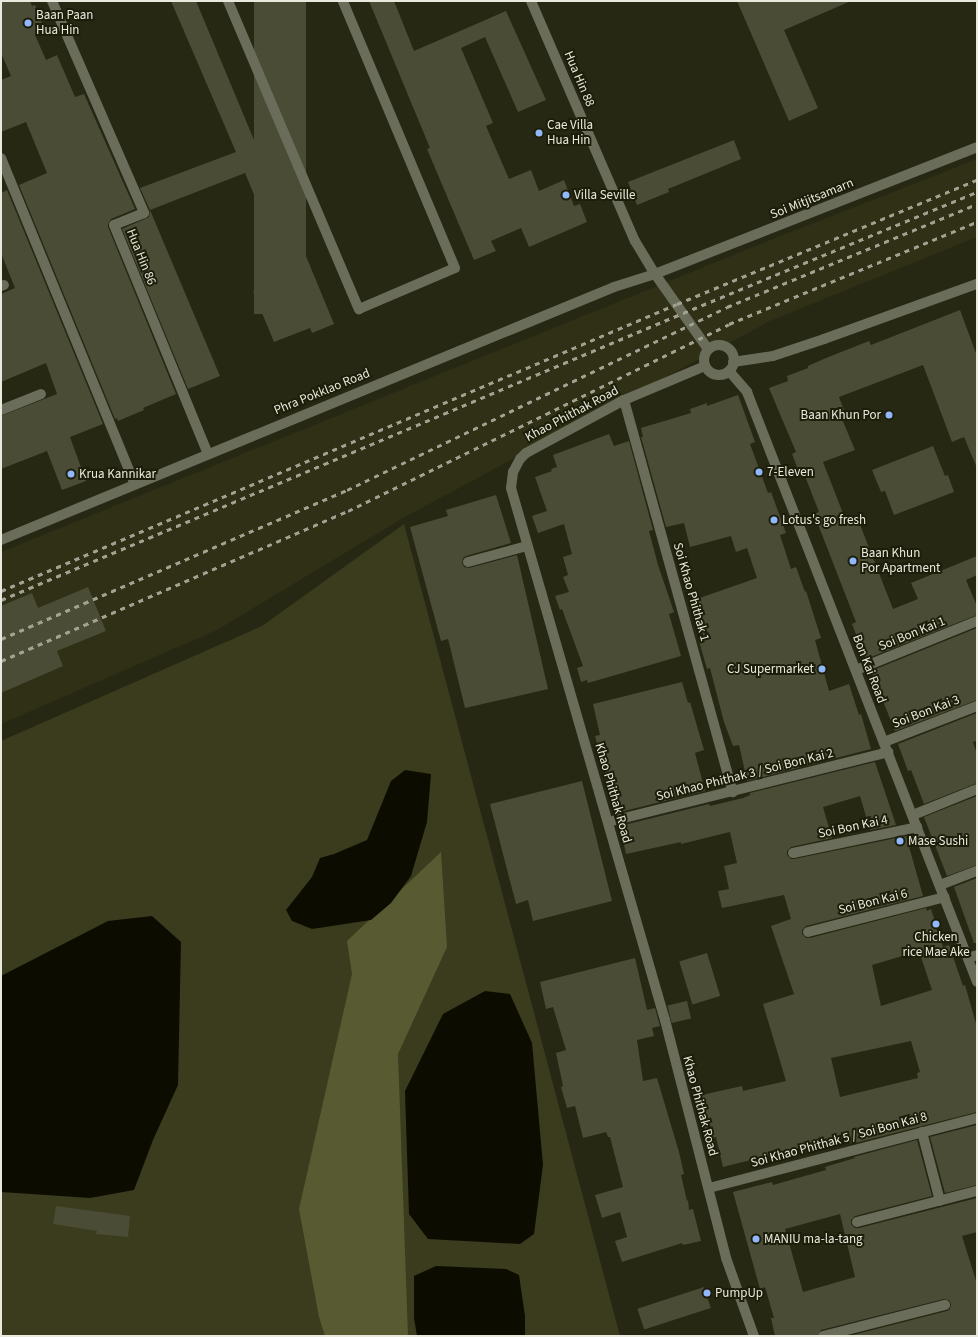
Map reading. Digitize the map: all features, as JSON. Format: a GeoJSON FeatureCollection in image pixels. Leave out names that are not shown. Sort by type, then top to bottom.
{"type":"FeatureCollection","features":[{"type":"Feature","properties":{"kind":"street","name":"Hua Hin 86"},"geometry":{"type":"LineString","coordinates":[[52,1],[144,212],[114,225],[208,454]]}},
{"type":"Feature","properties":{"kind":"street"},"geometry":{"type":"LineString","coordinates":[[228,1],[358,309],[455,268],[343,1]]}},
{"type":"Feature","properties":{"kind":"street","name":"Hua Hin 88"},"geometry":{"type":"LineString","coordinates":[[531,1],[634,241],[655,274],[708,349]]}},
{"type":"Feature","properties":{"kind":"street","name":"Soi Mitjitsamarn"},"geometry":{"type":"LineString","coordinates":[[655,274],[977,147]]}},
{"type":"Feature","properties":{"kind":"street"},"geometry":{"type":"LineString","coordinates":[[2,161],[135,484]]}},
{"type":"Feature","properties":{"kind":"street","name":"Phra Pokklao Road"},"geometry":{"type":"LineString","coordinates":[[1,540],[614,287],[655,274]]}},
{"type":"Feature","properties":{"kind":"street"},"geometry":{"type":"LineString","coordinates":[[731,367],[733,355],[728,348],[720,345],[708,349],[704,357],[705,366],[714,374],[722,375],[731,367],[817,342],[976,285]]}},
{"type":"Feature","properties":{"kind":"street","name":"Khao Phithak Road"},"geometry":{"type":"LineString","coordinates":[[705,366],[624,400],[526,453],[520,459],[513,472],[511,488],[662,1013],[709,1188],[726,1258],[754,1336]]}},
{"type":"Feature","properties":{"kind":"street","name":"Bon Kai Road"},"geometry":{"type":"LineString","coordinates":[[731,367],[747,392],[940,885],[973,957],[977,982]]}},
{"type":"Feature","properties":{"kind":"street"},"geometry":{"type":"LineString","coordinates":[[1,410],[41,394]]}},
{"type":"Feature","properties":{"kind":"street","name":"Soi Khao Phithak 1"},"geometry":{"type":"LineString","coordinates":[[624,400],[733,792]]}},
{"type":"Feature","properties":{"kind":"street"},"geometry":{"type":"LineString","coordinates":[[468,562],[527,546]]}},
{"type":"Feature","properties":{"kind":"street","name":"Soi Bon Kai 1"},"geometry":{"type":"LineString","coordinates":[[856,670],[977,621]]}},
{"type":"Feature","properties":{"kind":"street","name":"Soi Bon Kai 3"},"geometry":{"type":"LineString","coordinates":[[886,747],[977,706]]}},
{"type":"Feature","properties":{"kind":"street","name":"Soi Khao Phithak 3 / Soi Bon Kai 2"},"geometry":{"type":"LineString","coordinates":[[608,822],[733,792],[886,747]]}},
{"type":"Feature","properties":{"kind":"street"},"geometry":{"type":"LineString","coordinates":[[913,815],[977,789]]}},
{"type":"Feature","properties":{"kind":"street","name":"Soi Bon Kai 4"},"geometry":{"type":"LineString","coordinates":[[793,853],[917,827]]}},
{"type":"Feature","properties":{"kind":"street"},"geometry":{"type":"LineString","coordinates":[[940,885],[977,871]]}},
{"type":"Feature","properties":{"kind":"street","name":"Soi Bon Kai 6"},"geometry":{"type":"LineString","coordinates":[[808,932],[945,897]]}},
{"type":"Feature","properties":{"kind":"street","name":"Soi Khao Phithak 5 / Soi Bon Kai 8"},"geometry":{"type":"LineString","coordinates":[[709,1188],[977,1118]]}},
{"type":"Feature","properties":{"kind":"street"},"geometry":{"type":"LineString","coordinates":[[922,1132],[940,1201]]}},
{"type":"Feature","properties":{"kind":"street"},"geometry":{"type":"LineString","coordinates":[[857,1222],[977,1191]]}},
{"type":"Feature","properties":{"kind":"street"},"geometry":{"type":"LineString","coordinates":[[823,1336],[945,1305]]}},
{"type":"Feature","properties":{"kind":"shaded area"},"geometry":{"type":"Polygon","coordinates":[[[977,159],[977,237],[770,321],[403,518],[217,630],[1,724],[1,552],[768,241],[977,159]]]}},
{"type":"Feature","properties":{"kind":"shaded area"},"geometry":{"type":"Polygon","coordinates":[[[404,524],[620,1336],[1,1336],[1,741],[262,626],[404,524]]]}},
{"type":"Feature","properties":{"kind":"shaded area"},"geometry":{"type":"Polygon","coordinates":[[[405,770],[431,774],[427,822],[411,876],[391,903],[371,920],[312,929],[292,921],[286,910],[312,877],[320,858],[334,854],[367,840],[391,781],[405,770]]]}},
{"type":"Feature","properties":{"kind":"shaded area"},"geometry":{"type":"Polygon","coordinates":[[[441,852],[447,947],[398,1054],[408,1336],[325,1336],[319,1317],[299,1209],[352,974],[347,941],[441,852]]]}},
{"type":"Feature","properties":{"kind":"shaded area"},"geometry":{"type":"Polygon","coordinates":[[[152,916],[181,942],[178,1085],[153,1140],[134,1190],[90,1198],[1,1192],[1,976],[108,921],[152,916]]]}},
{"type":"Feature","properties":{"kind":"shaded area"},"geometry":{"type":"Polygon","coordinates":[[[485,991],[510,994],[532,1043],[543,1165],[534,1234],[520,1244],[428,1239],[409,1214],[405,1091],[443,1014],[485,991]]]}},
{"type":"Feature","properties":{"kind":"shaded area"},"geometry":{"type":"Polygon","coordinates":[[[436,1266],[506,1269],[519,1275],[525,1316],[525,1336],[417,1336],[414,1318],[414,1276],[436,1266]]]}},
{"type":"Feature","properties":{"kind":"building"},"geometry":{"type":"Polygon","coordinates":[[[1,1],[30,1],[32,6],[35,5],[45,31],[35,35],[46,60],[57,55],[75,97],[84,94],[135,209],[111,219],[108,227],[176,394],[143,408],[144,410],[118,421],[117,418],[115,419],[19,185],[47,173],[26,122],[1,132],[1,80],[11,76],[1,53],[1,1]]]}},
{"type":"Feature","properties":{"kind":"building"},"geometry":{"type":"Polygon","coordinates":[[[171,1],[196,1],[284,212],[287,210],[334,324],[312,333],[310,328],[274,342],[253,291],[288,277],[245,173],[150,210],[140,188],[236,152],[171,1]]]}},
{"type":"Feature","properties":{"kind":"building"},"geometry":{"type":"Polygon","coordinates":[[[254,1],[306,1],[306,314],[254,314],[254,1]]]}},
{"type":"Feature","properties":{"kind":"building"},"geometry":{"type":"Polygon","coordinates":[[[369,1],[394,1],[414,51],[506,11],[546,100],[518,112],[485,37],[461,48],[493,123],[486,126],[509,179],[531,170],[539,191],[564,180],[574,206],[580,204],[587,222],[529,247],[521,228],[491,241],[496,251],[474,260],[427,149],[430,148],[369,1]]]}},
{"type":"Feature","properties":{"kind":"building"},"geometry":{"type":"Polygon","coordinates":[[[737,1],[851,1],[784,30],[818,108],[789,121],[737,1]]]}},
{"type":"Feature","properties":{"kind":"building"},"geometry":{"type":"Polygon","coordinates":[[[734,140],[741,159],[668,189],[669,192],[637,205],[628,182],[734,140]]]}},
{"type":"Feature","properties":{"kind":"building"},"geometry":{"type":"Polygon","coordinates":[[[7,190],[103,424],[70,437],[86,481],[62,490],[47,451],[1,469],[1,416],[57,394],[46,363],[1,382],[1,294],[15,288],[1,253],[1,193],[7,190]]]}},
{"type":"Feature","properties":{"kind":"building"},"geometry":{"type":"Polygon","coordinates":[[[150,210],[220,376],[188,389],[122,229],[149,217],[150,210]]]}},
{"type":"Feature","properties":{"kind":"building"},"geometry":{"type":"Polygon","coordinates":[[[960,310],[977,356],[977,468],[964,437],[952,442],[923,365],[839,397],[844,410],[839,412],[855,450],[823,462],[846,521],[857,517],[893,609],[918,599],[911,583],[977,556],[977,575],[966,580],[977,606],[977,615],[866,659],[852,624],[856,622],[814,514],[819,512],[803,471],[799,472],[792,454],[796,452],[769,388],[788,381],[787,376],[808,368],[808,366],[826,358],[869,341],[871,345],[960,310]]]}},
{"type":"Feature","properties":{"kind":"building"},"geometry":{"type":"Polygon","coordinates":[[[738,395],[755,442],[750,444],[768,493],[771,492],[786,533],[780,535],[791,569],[796,567],[805,592],[806,591],[821,638],[815,640],[829,691],[849,684],[859,715],[861,714],[871,749],[747,781],[739,745],[733,746],[724,722],[710,668],[707,669],[699,641],[705,640],[691,601],[757,578],[747,548],[736,552],[731,536],[690,547],[684,523],[666,527],[641,437],[643,437],[641,428],[691,413],[690,409],[707,403],[707,406],[738,395]]]}},
{"type":"Feature","properties":{"kind":"building"},"geometry":{"type":"Polygon","coordinates":[[[609,434],[614,446],[629,441],[653,530],[649,531],[658,565],[674,612],[669,614],[681,656],[588,683],[587,680],[581,682],[577,668],[583,666],[562,609],[560,610],[555,596],[569,592],[563,577],[568,575],[563,557],[572,554],[564,524],[538,533],[532,516],[547,511],[535,477],[552,471],[551,469],[557,467],[553,455],[609,434]]]}},
{"type":"Feature","properties":{"kind":"building"},"geometry":{"type":"Polygon","coordinates":[[[933,446],[945,476],[948,475],[954,492],[894,515],[885,491],[881,492],[872,470],[933,446]]]}},
{"type":"Feature","properties":{"kind":"building"},"geometry":{"type":"Polygon","coordinates":[[[496,495],[511,543],[466,556],[463,558],[462,563],[464,567],[469,568],[517,555],[548,689],[465,708],[448,639],[441,641],[410,527],[448,516],[446,510],[496,495]]]}},
{"type":"Feature","properties":{"kind":"building"},"geometry":{"type":"Polygon","coordinates":[[[88,587],[106,631],[57,651],[63,666],[1,693],[1,606],[32,593],[38,608],[88,587]]]}},
{"type":"Feature","properties":{"kind":"building"},"geometry":{"type":"Polygon","coordinates":[[[977,628],[977,700],[895,731],[871,671],[977,628]]]}},
{"type":"Feature","properties":{"kind":"building"},"geometry":{"type":"Polygon","coordinates":[[[682,682],[688,703],[690,702],[704,750],[695,753],[705,791],[616,813],[595,736],[600,735],[593,704],[682,682]]]}},
{"type":"Feature","properties":{"kind":"building"},"geometry":{"type":"Polygon","coordinates":[[[977,713],[977,741],[973,742],[977,754],[977,783],[924,804],[911,770],[908,771],[898,744],[977,713]]]}},
{"type":"Feature","properties":{"kind":"building"},"geometry":{"type":"Polygon","coordinates":[[[875,762],[896,825],[870,830],[860,796],[823,807],[832,838],[791,847],[787,851],[787,855],[791,859],[794,859],[906,836],[923,896],[806,926],[802,930],[802,934],[806,938],[810,938],[926,908],[927,911],[931,909],[943,947],[949,945],[963,986],[965,985],[977,1027],[977,1112],[851,1144],[849,1137],[723,1167],[716,1137],[707,1139],[697,1096],[742,1086],[743,1091],[786,1081],[763,1004],[794,994],[771,926],[791,919],[784,895],[722,908],[718,891],[729,889],[724,866],[737,863],[730,832],[681,844],[681,842],[626,854],[620,826],[709,804],[710,806],[743,798],[750,795],[750,793],[875,762]],[[919,951],[872,965],[881,1006],[932,990],[919,951]],[[911,1041],[831,1058],[840,1097],[918,1078],[917,1073],[920,1072],[911,1041]]]}},
{"type":"Feature","properties":{"kind":"building"},"geometry":{"type":"Polygon","coordinates":[[[582,781],[612,901],[533,921],[528,900],[516,904],[490,804],[582,781]]]}},
{"type":"Feature","properties":{"kind":"building"},"geometry":{"type":"Polygon","coordinates":[[[977,796],[977,865],[947,876],[924,817],[977,796]]]}},
{"type":"Feature","properties":{"kind":"building"},"geometry":{"type":"Polygon","coordinates":[[[977,878],[977,943],[974,943],[954,887],[977,878]]]}},
{"type":"Feature","properties":{"kind":"building"},"geometry":{"type":"Polygon","coordinates":[[[707,953],[720,996],[692,1005],[679,961],[707,953]]]}},
{"type":"Feature","properties":{"kind":"building"},"geometry":{"type":"Polygon","coordinates":[[[635,958],[647,1010],[655,1008],[660,1026],[652,1028],[654,1036],[637,1040],[643,1081],[657,1078],[679,1152],[684,1174],[681,1175],[687,1201],[688,1200],[689,1210],[693,1209],[701,1241],[683,1245],[682,1243],[622,1262],[615,1241],[627,1237],[620,1212],[602,1218],[595,1195],[623,1187],[610,1137],[608,1137],[606,1132],[583,1138],[575,1106],[567,1108],[561,1087],[563,1086],[556,1053],[566,1050],[553,1007],[546,1009],[540,982],[635,958]]]}},
{"type":"Feature","properties":{"kind":"building"},"geometry":{"type":"Polygon","coordinates":[[[687,1001],[691,1019],[672,1023],[668,1005],[687,1001]]]}},
{"type":"Feature","properties":{"kind":"building"},"geometry":{"type":"Polygon","coordinates":[[[977,1125],[977,1185],[945,1193],[930,1137],[977,1125]]]}},
{"type":"Feature","properties":{"kind":"building"},"geometry":{"type":"Polygon","coordinates":[[[917,1140],[932,1196],[855,1216],[851,1220],[851,1224],[855,1228],[977,1198],[977,1232],[962,1236],[977,1284],[977,1336],[849,1336],[947,1311],[950,1309],[951,1304],[949,1300],[944,1299],[821,1330],[817,1336],[775,1336],[771,1318],[774,1318],[765,1287],[760,1289],[733,1192],[772,1182],[773,1185],[826,1170],[825,1167],[855,1158],[854,1157],[917,1140]],[[840,1214],[785,1229],[803,1292],[855,1277],[840,1214]]]}},
{"type":"Feature","properties":{"kind":"building"},"geometry":{"type":"Polygon","coordinates":[[[56,1206],[130,1216],[128,1237],[96,1234],[97,1231],[53,1224],[56,1206]]]}},
{"type":"Feature","properties":{"kind":"building"},"geometry":{"type":"Polygon","coordinates":[[[704,1287],[711,1308],[644,1330],[637,1309],[704,1287]]]}},
{"type":"Feature","properties":{"kind":"railway"},"geometry":{"type":"LineString","coordinates":[[1,591],[677,304],[977,180]]}},
{"type":"Feature","properties":{"kind":"railway"},"geometry":{"type":"LineString","coordinates":[[1,600],[683,313],[977,192]]}},
{"type":"Feature","properties":{"kind":"railway"},"geometry":{"type":"LineString","coordinates":[[1,639],[347,490],[727,307],[977,204]]}},
{"type":"Feature","properties":{"kind":"railway"},"geometry":{"type":"LineString","coordinates":[[1,661],[348,511],[729,324],[977,222]]}},
{"type":"Feature","properties":{"kind":"place","name":"Baan Paan Hua Hin"},"geometry":{"type":"Point","coordinates":[28,23]}},
{"type":"Feature","properties":{"kind":"place","name":"Cae Villa Hua Hin"},"geometry":{"type":"Point","coordinates":[539,133]}},
{"type":"Feature","properties":{"kind":"place","name":"Villa Seville"},"geometry":{"type":"Point","coordinates":[566,195]}},
{"type":"Feature","properties":{"kind":"place","name":"Baan Khun Por"},"geometry":{"type":"Point","coordinates":[889,415]}},
{"type":"Feature","properties":{"kind":"place","name":"7-Eleven"},"geometry":{"type":"Point","coordinates":[759,472]}},
{"type":"Feature","properties":{"kind":"place","name":"Krua Kannikar"},"geometry":{"type":"Point","coordinates":[71,474]}},
{"type":"Feature","properties":{"kind":"place","name":"Lotus's go fresh"},"geometry":{"type":"Point","coordinates":[774,520]}},
{"type":"Feature","properties":{"kind":"place","name":"Baan Khun Por Apartment"},"geometry":{"type":"Point","coordinates":[853,561]}},
{"type":"Feature","properties":{"kind":"place","name":"CJ Supermarket"},"geometry":{"type":"Point","coordinates":[822,669]}},
{"type":"Feature","properties":{"kind":"place","name":"Mase Sushi"},"geometry":{"type":"Point","coordinates":[900,841]}},
{"type":"Feature","properties":{"kind":"place","name":"Chicken rice Mae Ake"},"geometry":{"type":"Point","coordinates":[936,924]}},
{"type":"Feature","properties":{"kind":"place","name":"MANIU ma-la-tang"},"geometry":{"type":"Point","coordinates":[756,1239]}},
{"type":"Feature","properties":{"kind":"place","name":"PumpUp"},"geometry":{"type":"Point","coordinates":[707,1293]}}]}
